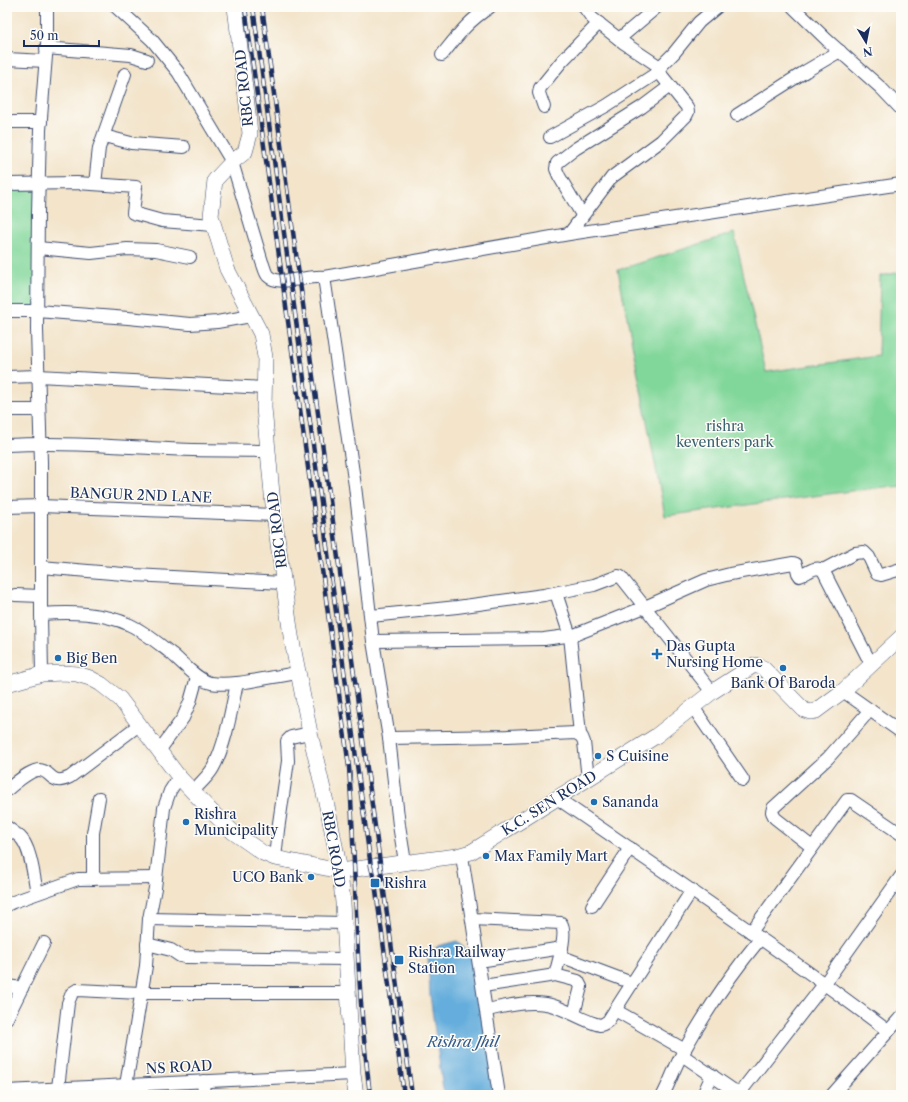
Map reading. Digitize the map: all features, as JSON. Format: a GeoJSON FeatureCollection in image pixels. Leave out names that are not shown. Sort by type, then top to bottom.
{"type":"FeatureCollection","features":[{"type":"Feature","properties":{"kind":"street"},"geometry":{"type":"LineString","coordinates":[[42,674],[41,506],[37,311],[41,122],[47,7]]}},
{"type":"Feature","properties":{"kind":"street"},"geometry":{"type":"LineString","coordinates":[[116,7],[152,40],[178,72],[232,162],[267,276],[275,281],[283,282],[315,276],[324,277],[569,234],[901,184]]}},
{"type":"Feature","properties":{"kind":"street","name":"RBC ROAD"},"geometry":{"type":"LineString","coordinates":[[235,7],[250,134],[244,152],[215,180],[211,216],[227,269],[261,334],[265,357],[264,408],[274,515],[290,636],[340,871],[347,993],[356,1095]]}},
{"type":"Feature","properties":{"kind":"street"},"geometry":{"type":"LineString","coordinates":[[442,55],[475,16],[490,7]]}},
{"type":"Feature","properties":{"kind":"street"},"geometry":{"type":"LineString","coordinates":[[569,234],[612,177],[661,141],[686,116],[688,112],[687,107],[662,76],[660,69],[592,18],[584,7]]}},
{"type":"Feature","properties":{"kind":"street"},"geometry":{"type":"LineString","coordinates":[[619,39],[657,7]]}},
{"type":"Feature","properties":{"kind":"street"},"geometry":{"type":"LineString","coordinates":[[550,137],[606,106],[660,69],[698,22],[717,7]]}},
{"type":"Feature","properties":{"kind":"street"},"geometry":{"type":"LineString","coordinates":[[793,7],[819,33],[881,88],[901,109]]}},
{"type":"Feature","properties":{"kind":"street"},"geometry":{"type":"LineString","coordinates":[[544,107],[539,93],[540,88],[562,61],[599,23]]}},
{"type":"Feature","properties":{"kind":"street"},"geometry":{"type":"LineString","coordinates":[[46,48],[124,54],[147,60]]}},
{"type":"Feature","properties":{"kind":"street"},"geometry":{"type":"LineString","coordinates":[[737,116],[806,71],[840,51]]}},
{"type":"Feature","properties":{"kind":"street"},"geometry":{"type":"LineString","coordinates":[[7,59],[45,61]]}},
{"type":"Feature","properties":{"kind":"street"},"geometry":{"type":"LineString","coordinates":[[95,184],[99,148],[125,74]]}},
{"type":"Feature","properties":{"kind":"street"},"geometry":{"type":"LineString","coordinates":[[582,215],[559,176],[556,169],[557,163],[575,149],[642,107],[670,86]]}},
{"type":"Feature","properties":{"kind":"street"},"geometry":{"type":"LineString","coordinates":[[7,122],[41,122]]}},
{"type":"Feature","properties":{"kind":"street"},"geometry":{"type":"LineString","coordinates":[[104,136],[131,143],[184,147]]}},
{"type":"Feature","properties":{"kind":"street"},"geometry":{"type":"LineString","coordinates":[[7,184],[39,185],[77,183],[136,187],[133,213],[162,221],[213,225]]}},
{"type":"Feature","properties":{"kind":"street"},"geometry":{"type":"LineString","coordinates":[[38,248],[91,253],[127,249],[156,250],[190,257]]}},
{"type":"Feature","properties":{"kind":"street"},"geometry":{"type":"LineString","coordinates":[[324,277],[355,486],[373,641],[389,738],[399,825],[405,862]]}},
{"type":"Feature","properties":{"kind":"street"},"geometry":{"type":"LineString","coordinates":[[7,311],[37,311],[190,324],[217,322],[251,316]]}},
{"type":"Feature","properties":{"kind":"street"},"geometry":{"type":"LineString","coordinates":[[7,377],[38,376],[265,388]]}},
{"type":"Feature","properties":{"kind":"street"},"geometry":{"type":"LineString","coordinates":[[7,410],[39,410]]}},
{"type":"Feature","properties":{"kind":"street"},"geometry":{"type":"LineString","coordinates":[[7,445],[40,443],[107,445],[169,450],[268,451]]}},
{"type":"Feature","properties":{"kind":"street","name":"BANGUR 2ND LANE"},"geometry":{"type":"LineString","coordinates":[[7,507],[41,506],[274,515]]}},
{"type":"Feature","properties":{"kind":"street"},"geometry":{"type":"LineString","coordinates":[[823,570],[855,553],[860,552],[867,554],[875,572],[879,575],[901,569]]}},
{"type":"Feature","properties":{"kind":"street"},"geometry":{"type":"LineString","coordinates":[[373,641],[544,639],[570,636],[645,607],[696,584],[720,576],[791,563],[796,564],[800,576],[815,568],[823,570],[871,664]]}},
{"type":"Feature","properties":{"kind":"street"},"geometry":{"type":"LineString","coordinates":[[41,567],[135,575],[283,584]]}},
{"type":"Feature","properties":{"kind":"street"},"geometry":{"type":"LineString","coordinates":[[370,616],[457,607],[556,593],[594,585],[618,576],[621,577],[712,692]]}},
{"type":"Feature","properties":{"kind":"street"},"geometry":{"type":"LineString","coordinates":[[556,593],[570,636],[580,734],[584,742],[588,780]]}},
{"type":"Feature","properties":{"kind":"street"},"geometry":{"type":"LineString","coordinates":[[15,595],[41,596]]}},
{"type":"Feature","properties":{"kind":"street"},"geometry":{"type":"LineString","coordinates":[[41,614],[80,613],[100,616],[130,625],[171,653],[197,677],[210,683],[238,683],[298,673]]}},
{"type":"Feature","properties":{"kind":"street","name":"K.C. SEN ROAD"},"geometry":{"type":"LineString","coordinates":[[7,684],[42,674],[77,674],[90,678],[101,684],[120,700],[179,777],[233,832],[262,853],[275,858],[340,871],[462,856],[471,852],[656,736],[712,692],[756,665],[763,668],[804,710],[813,712],[843,691],[901,637]]}},
{"type":"Feature","properties":{"kind":"street"},"geometry":{"type":"LineString","coordinates":[[159,751],[183,718],[190,702],[197,677]]}},
{"type":"Feature","properties":{"kind":"street"},"geometry":{"type":"LineString","coordinates":[[193,791],[212,770],[216,762],[227,727],[238,683]]}},
{"type":"Feature","properties":{"kind":"street"},"geometry":{"type":"LineString","coordinates":[[843,691],[901,732]]}},
{"type":"Feature","properties":{"kind":"street"},"geometry":{"type":"LineString","coordinates":[[693,707],[743,780]]}},
{"type":"Feature","properties":{"kind":"street"},"geometry":{"type":"LineString","coordinates":[[812,847],[775,818],[772,812],[773,808],[828,758],[870,710]]}},
{"type":"Feature","properties":{"kind":"street"},"geometry":{"type":"LineString","coordinates":[[7,790],[29,774],[39,770],[58,781],[64,780],[139,725]]}},
{"type":"Feature","properties":{"kind":"street"},"geometry":{"type":"LineString","coordinates":[[275,858],[288,761],[287,741],[291,737],[310,733]]}},
{"type":"Feature","properties":{"kind":"street"},"geometry":{"type":"LineString","coordinates":[[389,738],[580,734]]}},
{"type":"Feature","properties":{"kind":"street"},"geometry":{"type":"LineString","coordinates":[[126,1085],[140,993],[146,966],[147,944],[164,808],[170,791],[179,777]]}},
{"type":"Feature","properties":{"kind":"street"},"geometry":{"type":"LineString","coordinates":[[93,879],[93,833],[99,798]]}},
{"type":"Feature","properties":{"kind":"street"},"geometry":{"type":"LineString","coordinates":[[557,798],[825,983],[888,1031]]}},
{"type":"Feature","properties":{"kind":"street"},"geometry":{"type":"LineString","coordinates":[[663,1095],[669,1085],[683,1052],[740,964],[755,935],[812,847],[844,803],[849,799],[898,831],[901,818]]}},
{"type":"Feature","properties":{"kind":"street"},"geometry":{"type":"LineString","coordinates":[[7,828],[20,836],[24,843],[29,855],[38,893]]}},
{"type":"Feature","properties":{"kind":"street"},"geometry":{"type":"LineString","coordinates":[[592,906],[630,848]]}},
{"type":"Feature","properties":{"kind":"street"},"geometry":{"type":"LineString","coordinates":[[462,856],[499,1095]]}},
{"type":"Feature","properties":{"kind":"street"},"geometry":{"type":"LineString","coordinates":[[615,1010],[683,1052],[712,1076],[733,1090],[742,1090],[825,983],[901,876]]}},
{"type":"Feature","properties":{"kind":"street"},"geometry":{"type":"LineString","coordinates":[[7,905],[78,879],[156,878]]}},
{"type":"Feature","properties":{"kind":"street"},"geometry":{"type":"LineString","coordinates":[[486,1010],[533,1003],[553,1005],[602,1025],[608,1021],[692,890]]}},
{"type":"Feature","properties":{"kind":"street"},"geometry":{"type":"LineString","coordinates":[[150,919],[344,923]]}},
{"type":"Feature","properties":{"kind":"street"},"geometry":{"type":"LineString","coordinates":[[472,919],[561,923],[564,930],[561,952],[555,975]]}},
{"type":"Feature","properties":{"kind":"street"},"geometry":{"type":"LineString","coordinates":[[7,1018],[10,1003],[22,988],[44,943]]}},
{"type":"Feature","properties":{"kind":"street"},"geometry":{"type":"LineString","coordinates":[[147,944],[171,950],[180,956],[186,957],[346,959]]}},
{"type":"Feature","properties":{"kind":"street"},"geometry":{"type":"LineString","coordinates":[[479,961],[561,952],[632,983]]}},
{"type":"Feature","properties":{"kind":"street"},"geometry":{"type":"LineString","coordinates":[[483,986],[555,975],[578,981],[581,987],[574,1014]]}},
{"type":"Feature","properties":{"kind":"street"},"geometry":{"type":"LineString","coordinates":[[7,986],[22,988]]}},
{"type":"Feature","properties":{"kind":"street"},"geometry":{"type":"LineString","coordinates":[[58,1088],[68,1003],[72,993],[80,989],[140,993],[347,993]]}},
{"type":"Feature","properties":{"kind":"street"},"geometry":{"type":"LineString","coordinates":[[832,1095],[901,1017]]}},
{"type":"Feature","properties":{"kind":"street","name":"NS ROAD"},"geometry":{"type":"LineString","coordinates":[[7,1090],[126,1085],[147,1090],[204,1081],[353,1074]]}},
{"type":"Feature","properties":{"kind":"street"},"geometry":{"type":"LineString","coordinates":[[703,1095],[712,1076]]}},
{"type":"Feature","properties":{"kind":"street"},"geometry":{"type":"LineString","coordinates":[[203,1095],[204,1081]]}},
{"type":"Feature","properties":{"kind":"green space"},"geometry":{"type":"Polygon","coordinates":[[[7,184],[39,185],[37,311],[7,311],[7,184]]]}},
{"type":"Feature","properties":{"kind":"green space","name":"rishra keventers park"},"geometry":{"type":"Polygon","coordinates":[[[734,233],[766,372],[878,356],[880,276],[901,272],[901,485],[665,516],[618,270],[734,233]]]}},
{"type":"Feature","properties":{"kind":"water","name":"Rishra Jhil"},"geometry":{"type":"Polygon","coordinates":[[[457,941],[479,961],[497,1095],[448,1095],[443,1089],[430,995],[428,955],[438,946],[457,941]]]}},
{"type":"Feature","properties":{"kind":"railway"},"geometry":{"type":"LineString","coordinates":[[245,7],[349,767],[353,829],[356,923],[370,1095]]}},
{"type":"Feature","properties":{"kind":"railway"},"geometry":{"type":"LineString","coordinates":[[253,7],[371,867],[375,883],[404,1095]]}},
{"type":"Feature","properties":{"kind":"railway"},"geometry":{"type":"LineString","coordinates":[[262,7],[412,1095]]}},
{"type":"Feature","properties":{"kind":"place","name":"Das Gupta Nursing Home"},"geometry":{"type":"Point","coordinates":[657,654]}},
{"type":"Feature","properties":{"kind":"place","name":"Big Ben"},"geometry":{"type":"Point","coordinates":[58,658]}},
{"type":"Feature","properties":{"kind":"place","name":"Bank Of Baroda"},"geometry":{"type":"Point","coordinates":[783,668]}},
{"type":"Feature","properties":{"kind":"place","name":"S Cuisine"},"geometry":{"type":"Point","coordinates":[598,756]}},
{"type":"Feature","properties":{"kind":"place","name":"Sananda"},"geometry":{"type":"Point","coordinates":[594,802]}},
{"type":"Feature","properties":{"kind":"place","name":"Rishra Municipality"},"geometry":{"type":"Point","coordinates":[186,822]}},
{"type":"Feature","properties":{"kind":"place","name":"Max Family Mart"},"geometry":{"type":"Point","coordinates":[486,856]}},
{"type":"Feature","properties":{"kind":"place","name":"UCO Bank"},"geometry":{"type":"Point","coordinates":[311,877]}},
{"type":"Feature","properties":{"kind":"place","name":"Rishra"},"geometry":{"type":"Point","coordinates":[375,883]}},
{"type":"Feature","properties":{"kind":"place","name":"Rishra Railway Station"},"geometry":{"type":"Point","coordinates":[399,960]}}]}
